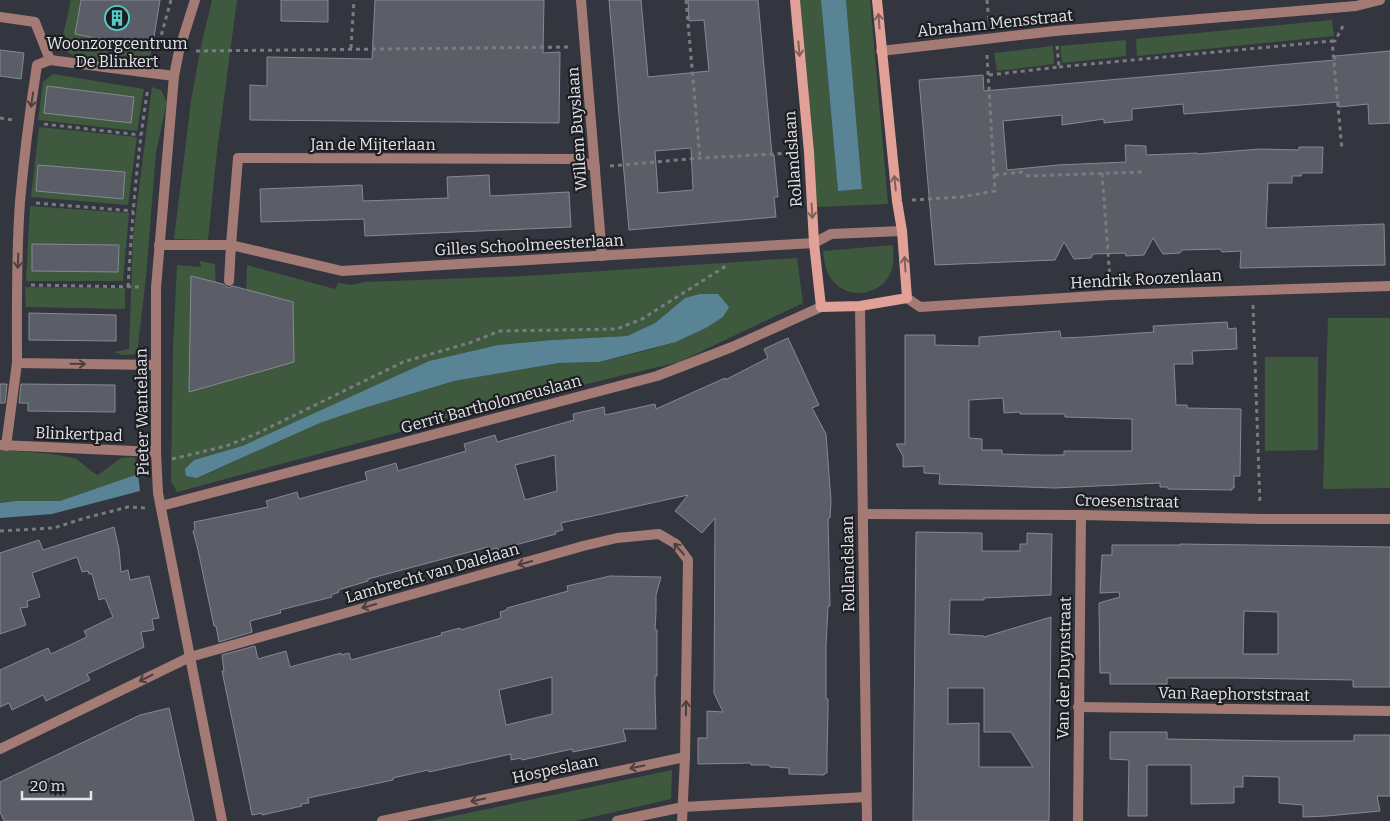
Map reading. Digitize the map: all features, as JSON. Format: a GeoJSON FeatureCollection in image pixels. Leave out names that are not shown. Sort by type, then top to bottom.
{"type":"FeatureCollection","features":[{"type":"Feature","properties":{"kind":"street","name":"Pieter Wantelaan"},"geometry":{"type":"LineString","coordinates":[[195,0],[179,51],[174,76],[159,245],[156,288],[156,452],[160,506],[222,821]]}},
{"type":"Feature","properties":{"kind":"street","name":"Willem Buyslaan"},"geometry":{"type":"LineString","coordinates":[[581,0],[602,256]]}},
{"type":"Feature","properties":{"kind":"street","name":"Rollandslaan"},"geometry":{"type":"LineString","coordinates":[[795,0],[809,152],[814,244],[821,307]]}},
{"type":"Feature","properties":{"kind":"street"},"geometry":{"type":"LineString","coordinates":[[821,307],[860,306],[907,298],[902,231],[897,201],[877,0]]}},
{"type":"Feature","properties":{"kind":"street","name":"Abraham Mensstraat"},"geometry":{"type":"LineString","coordinates":[[881,51],[1055,31],[1356,6],[1380,0]]}},
{"type":"Feature","properties":{"kind":"street"},"geometry":{"type":"LineString","coordinates":[[0,17],[35,22],[50,60]]}},
{"type":"Feature","properties":{"kind":"street"},"geometry":{"type":"LineString","coordinates":[[3,446],[17,363],[20,202],[37,65],[50,60],[174,76]]}},
{"type":"Feature","properties":{"kind":"street","name":"Jan de Mijterlaan"},"geometry":{"type":"LineString","coordinates":[[231,245],[238,158],[576,159],[595,167]]}},
{"type":"Feature","properties":{"kind":"street","name":"Gilles Schoolmeesterlaan"},"geometry":{"type":"LineString","coordinates":[[159,245],[231,245],[342,271],[814,244],[831,234],[902,231]]}},
{"type":"Feature","properties":{"kind":"street"},"geometry":{"type":"LineString","coordinates":[[229,281],[231,245]]}},
{"type":"Feature","properties":{"kind":"street","name":"Hendrik Roozenlaan"},"geometry":{"type":"LineString","coordinates":[[907,298],[920,307],[1111,295],[1390,286]]}},
{"type":"Feature","properties":{"kind":"street","name":"Rollandslaan"},"geometry":{"type":"LineString","coordinates":[[860,306],[867,821]]}},
{"type":"Feature","properties":{"kind":"street","name":"Gerrit Bartholomeuslaan"},"geometry":{"type":"LineString","coordinates":[[160,506],[656,376],[732,347],[821,307]]}},
{"type":"Feature","properties":{"kind":"street"},"geometry":{"type":"LineString","coordinates":[[17,363],[156,364]]}},
{"type":"Feature","properties":{"kind":"street","name":"Blinkertpad"},"geometry":{"type":"LineString","coordinates":[[3,446],[156,452]]}},
{"type":"Feature","properties":{"kind":"street","name":"Croesenstraat"},"geometry":{"type":"LineString","coordinates":[[863,514],[1081,515],[1261,520],[1390,519]]}},
{"type":"Feature","properties":{"kind":"street","name":"Van der Duynstraat"},"geometry":{"type":"LineString","coordinates":[[1078,821],[1081,515]]}},
{"type":"Feature","properties":{"kind":"street","name":"Lambrecht van Dalelaan"},"geometry":{"type":"LineString","coordinates":[[0,749],[190,656],[583,546],[617,538],[659,534],[676,544],[688,560],[685,757]]}},
{"type":"Feature","properties":{"kind":"street","name":"Van Raephorststraat"},"geometry":{"type":"LineString","coordinates":[[1078,707],[1390,711]]}},
{"type":"Feature","properties":{"kind":"street"},"geometry":{"type":"LineString","coordinates":[[682,821],[685,757]]}},
{"type":"Feature","properties":{"kind":"street","name":"Hospeslaan"},"geometry":{"type":"LineString","coordinates":[[382,821],[685,757]]}},
{"type":"Feature","properties":{"kind":"street"},"geometry":{"type":"LineString","coordinates":[[617,821],[683,807],[866,797]]}},
{"type":"Feature","properties":{"kind":"path"},"geometry":{"type":"LineString","coordinates":[[128,286],[140,135],[150,74],[171,0]]}},
{"type":"Feature","properties":{"kind":"path"},"geometry":{"type":"LineString","coordinates":[[351,48],[354,0]]}},
{"type":"Feature","properties":{"kind":"path"},"geometry":{"type":"LineString","coordinates":[[686,0],[700,158]]}},
{"type":"Feature","properties":{"kind":"path"},"geometry":{"type":"LineString","coordinates":[[897,201],[961,197],[996,191],[989,75],[988,0]]}},
{"type":"Feature","properties":{"kind":"path"},"geometry":{"type":"LineString","coordinates":[[1055,31],[1059,67]]}},
{"type":"Feature","properties":{"kind":"path"},"geometry":{"type":"LineString","coordinates":[[989,75],[1332,41],[1342,150]]}},
{"type":"Feature","properties":{"kind":"path"},"geometry":{"type":"LineString","coordinates":[[179,51],[585,46]]}},
{"type":"Feature","properties":{"kind":"path"},"geometry":{"type":"LineString","coordinates":[[0,118],[140,135]]}},
{"type":"Feature","properties":{"kind":"path"},"geometry":{"type":"LineString","coordinates":[[595,167],[700,158],[809,152]]}},
{"type":"Feature","properties":{"kind":"path"},"geometry":{"type":"LineString","coordinates":[[995,175],[1021,172],[1028,176],[1142,172]]}},
{"type":"Feature","properties":{"kind":"path"},"geometry":{"type":"LineString","coordinates":[[1102,173],[1111,295]]}},
{"type":"Feature","properties":{"kind":"path"},"geometry":{"type":"LineString","coordinates":[[20,202],[133,212]]}},
{"type":"Feature","properties":{"kind":"path"},"geometry":{"type":"LineString","coordinates":[[157,463],[226,446],[258,433],[403,362],[469,343],[500,331],[617,329],[642,319],[753,247]]}},
{"type":"Feature","properties":{"kind":"path"},"geometry":{"type":"LineString","coordinates":[[17,285],[156,288]]}},
{"type":"Feature","properties":{"kind":"path"},"geometry":{"type":"LineString","coordinates":[[1253,290],[1261,520]]}},
{"type":"Feature","properties":{"kind":"path"},"geometry":{"type":"LineString","coordinates":[[0,531],[54,528],[128,507],[146,508],[160,506]]}},
{"type":"Feature","properties":{"kind":"green space"},"geometry":{"type":"Polygon","coordinates":[[[68,0],[81,0],[152,49],[147,67],[76,57],[60,48],[71,1],[68,0]]]}},
{"type":"Feature","properties":{"kind":"green space"},"geometry":{"type":"Polygon","coordinates":[[[212,0],[237,0],[217,151],[208,240],[174,239],[191,101],[212,0]]]}},
{"type":"Feature","properties":{"kind":"green space"},"geometry":{"type":"Polygon","coordinates":[[[800,0],[821,0],[838,191],[862,189],[846,0],[870,0],[888,204],[816,207],[800,0]]]}},
{"type":"Feature","properties":{"kind":"green space"},"geometry":{"type":"Polygon","coordinates":[[[1332,20],[1334,36],[1137,56],[1136,39],[1332,20]]]}},
{"type":"Feature","properties":{"kind":"green space"},"geometry":{"type":"Polygon","coordinates":[[[1126,40],[1126,56],[1062,63],[1060,46],[1126,40]]]}},
{"type":"Feature","properties":{"kind":"green space"},"geometry":{"type":"Polygon","coordinates":[[[1053,46],[1054,64],[997,71],[994,53],[1053,46]]]}},
{"type":"Feature","properties":{"kind":"green space"},"geometry":{"type":"Polygon","coordinates":[[[53,74],[144,89],[137,131],[38,120],[43,82],[53,74]]]}},
{"type":"Feature","properties":{"kind":"green space"},"geometry":{"type":"Polygon","coordinates":[[[152,87],[161,90],[167,102],[156,152],[146,277],[137,354],[122,355],[114,352],[129,349],[133,236],[152,87]]]}},
{"type":"Feature","properties":{"kind":"green space"},"geometry":{"type":"Polygon","coordinates":[[[39,127],[137,137],[128,205],[31,197],[39,127]]]}},
{"type":"Feature","properties":{"kind":"green space"},"geometry":{"type":"Polygon","coordinates":[[[30,206],[129,213],[123,281],[26,281],[30,206]]]}},
{"type":"Feature","properties":{"kind":"green space"},"geometry":{"type":"Polygon","coordinates":[[[893,245],[891,272],[876,289],[868,292],[851,292],[836,284],[827,271],[823,251],[893,245]]]}},
{"type":"Feature","properties":{"kind":"green space"},"geometry":{"type":"Polygon","coordinates":[[[797,258],[803,303],[679,362],[511,402],[177,492],[171,481],[173,349],[177,265],[201,267],[200,261],[215,264],[216,297],[246,298],[247,265],[335,289],[338,283],[351,285],[365,282],[526,276],[797,258]],[[685,298],[655,323],[627,336],[498,345],[429,361],[242,446],[194,460],[198,478],[320,423],[361,409],[454,381],[559,363],[599,362],[648,350],[676,342],[706,328],[723,317],[685,298]]]}},
{"type":"Feature","properties":{"kind":"green space"},"geometry":{"type":"Polygon","coordinates":[[[25,287],[125,288],[125,309],[26,307],[25,287]]]}},
{"type":"Feature","properties":{"kind":"green space"},"geometry":{"type":"Polygon","coordinates":[[[1328,318],[1390,318],[1390,488],[1323,489],[1328,318]]]}},
{"type":"Feature","properties":{"kind":"green space"},"geometry":{"type":"Polygon","coordinates":[[[1265,357],[1318,357],[1318,450],[1265,451],[1265,357]]]}},
{"type":"Feature","properties":{"kind":"green space"},"geometry":{"type":"Polygon","coordinates":[[[0,450],[48,454],[76,459],[98,475],[121,458],[134,457],[140,467],[138,474],[60,501],[0,503],[0,450]]]}},
{"type":"Feature","properties":{"kind":"green space"},"geometry":{"type":"Polygon","coordinates":[[[672,770],[671,799],[575,821],[430,821],[672,770]]]}},
{"type":"Feature","properties":{"kind":"water"},"geometry":{"type":"Polygon","coordinates":[[[821,0],[846,0],[862,189],[838,191],[821,0]]]}},
{"type":"Feature","properties":{"kind":"water"},"geometry":{"type":"Polygon","coordinates":[[[700,294],[718,294],[729,307],[723,317],[706,328],[676,342],[599,362],[559,363],[454,381],[320,423],[197,478],[186,476],[185,469],[194,460],[242,446],[429,361],[498,345],[627,336],[655,323],[685,298],[700,294]]]}},
{"type":"Feature","properties":{"kind":"water"},"geometry":{"type":"Polygon","coordinates":[[[138,474],[140,491],[52,514],[0,518],[0,503],[60,501],[138,474]]]}},
{"type":"Feature","properties":{"kind":"building","name":"Woonzorgcentrum De Blinkert"},"geometry":{"type":"Polygon","coordinates":[[[81,0],[160,0],[152,49],[75,34],[81,0]]]}},
{"type":"Feature","properties":{"kind":"building"},"geometry":{"type":"Polygon","coordinates":[[[281,0],[328,0],[328,22],[281,21],[281,0]]]}},
{"type":"Feature","properties":{"kind":"building"},"geometry":{"type":"Polygon","coordinates":[[[375,0],[544,0],[543,53],[560,52],[559,123],[250,120],[250,85],[267,86],[267,57],[372,59],[375,0]]]}},
{"type":"Feature","properties":{"kind":"building"},"geometry":{"type":"Polygon","coordinates":[[[609,0],[641,0],[648,77],[709,71],[704,20],[689,21],[688,0],[758,0],[772,155],[774,155],[778,197],[774,197],[776,217],[629,230],[609,0]],[[691,148],[655,151],[658,193],[693,190],[691,148]]]}},
{"type":"Feature","properties":{"kind":"building"},"geometry":{"type":"Polygon","coordinates":[[[0,50],[24,53],[21,79],[0,76],[0,50]]]}},
{"type":"Feature","properties":{"kind":"building"},"geometry":{"type":"Polygon","coordinates":[[[1390,51],[1390,123],[1369,124],[1368,104],[1339,107],[1339,102],[1184,114],[1183,104],[1132,109],[1132,120],[1104,123],[1104,119],[1062,125],[1062,115],[1003,121],[1007,170],[1058,165],[1126,162],[1125,145],[1146,146],[1146,155],[1197,154],[1260,149],[1299,150],[1299,147],[1323,147],[1322,173],[1302,173],[1301,176],[1292,176],[1292,183],[1268,183],[1266,228],[1384,224],[1385,265],[1240,268],[1241,251],[1222,252],[1220,249],[1182,250],[1180,253],[1163,254],[1153,238],[1144,255],[1126,256],[1125,253],[1093,254],[1091,258],[1074,259],[1064,242],[1055,260],[935,265],[919,80],[983,75],[984,91],[1335,60],[1335,56],[1390,51]]]}},
{"type":"Feature","properties":{"kind":"building"},"geometry":{"type":"Polygon","coordinates":[[[47,86],[134,97],[131,123],[44,113],[47,86]]]}},
{"type":"Feature","properties":{"kind":"building"},"geometry":{"type":"Polygon","coordinates":[[[38,165],[125,172],[123,199],[36,191],[38,165]]]}},
{"type":"Feature","properties":{"kind":"building"},"geometry":{"type":"Polygon","coordinates":[[[489,175],[490,196],[569,192],[571,227],[365,236],[364,219],[261,222],[260,189],[362,185],[363,201],[448,198],[447,177],[489,175]]]}},
{"type":"Feature","properties":{"kind":"building"},"geometry":{"type":"Polygon","coordinates":[[[32,244],[119,245],[118,272],[32,271],[32,244]]]}},
{"type":"Feature","properties":{"kind":"building"},"geometry":{"type":"Polygon","coordinates":[[[191,276],[223,284],[228,288],[233,286],[293,302],[294,362],[189,392],[191,276]]]}},
{"type":"Feature","properties":{"kind":"building"},"geometry":{"type":"Polygon","coordinates":[[[29,313],[116,315],[116,341],[29,340],[29,313]]]}},
{"type":"Feature","properties":{"kind":"building"},"geometry":{"type":"Polygon","coordinates":[[[1227,322],[1228,329],[1236,328],[1237,349],[1192,351],[1193,364],[1174,364],[1176,405],[1187,405],[1187,408],[1241,409],[1240,476],[1234,476],[1234,488],[1232,490],[1168,489],[1168,487],[1160,487],[1160,483],[1055,488],[939,484],[940,474],[924,473],[924,466],[903,467],[903,456],[896,444],[905,444],[905,335],[935,335],[935,345],[979,346],[979,337],[1060,331],[1061,338],[1085,337],[1154,332],[1153,326],[1227,322]],[[1003,398],[969,400],[969,438],[982,439],[982,450],[1002,450],[1002,454],[1039,455],[1064,455],[1064,451],[1132,451],[1132,419],[1065,417],[1065,414],[1004,413],[1003,398]]]}},
{"type":"Feature","properties":{"kind":"building"},"geometry":{"type":"Polygon","coordinates":[[[788,338],[819,405],[812,408],[826,434],[831,501],[830,518],[828,519],[830,606],[828,606],[826,646],[826,699],[828,699],[827,773],[824,775],[789,774],[789,768],[751,765],[751,763],[698,764],[698,738],[707,738],[707,711],[723,712],[714,693],[715,518],[702,533],[675,511],[688,495],[561,523],[563,530],[555,532],[556,534],[497,550],[497,548],[489,550],[488,547],[368,579],[368,581],[338,590],[339,592],[331,595],[332,597],[280,610],[281,613],[250,621],[252,632],[219,642],[193,531],[195,530],[194,522],[268,507],[266,501],[297,492],[299,499],[367,480],[365,472],[396,463],[398,471],[466,451],[464,444],[495,435],[497,442],[574,420],[573,414],[604,407],[605,415],[655,404],[656,409],[725,378],[725,380],[768,358],[764,349],[788,338]],[[555,455],[515,465],[525,500],[557,491],[555,455]]]}},
{"type":"Feature","properties":{"kind":"building"},"geometry":{"type":"Polygon","coordinates":[[[0,384],[7,384],[5,403],[0,403],[0,384]]]}},
{"type":"Feature","properties":{"kind":"building"},"geometry":{"type":"Polygon","coordinates":[[[21,384],[115,385],[115,412],[28,411],[28,403],[19,403],[21,384]]]}},
{"type":"Feature","properties":{"kind":"building"},"geometry":{"type":"Polygon","coordinates":[[[114,527],[119,549],[121,572],[128,570],[130,580],[149,576],[159,618],[152,619],[154,630],[141,632],[144,647],[87,674],[90,680],[46,701],[43,695],[12,710],[9,703],[0,707],[0,670],[48,648],[51,654],[87,637],[84,631],[113,617],[105,598],[99,600],[92,574],[89,574],[88,571],[82,572],[77,557],[32,573],[40,597],[27,601],[28,607],[20,608],[26,625],[0,634],[0,553],[39,540],[43,550],[114,527]]]}},
{"type":"Feature","properties":{"kind":"building"},"geometry":{"type":"Polygon","coordinates":[[[916,532],[982,533],[982,551],[1020,551],[1020,544],[1027,544],[1027,533],[1052,534],[1051,595],[984,598],[984,600],[950,600],[949,634],[984,637],[1051,617],[1049,821],[913,821],[916,532]],[[948,688],[948,724],[979,723],[979,767],[1033,767],[1011,732],[984,732],[984,688],[948,688]]]}},
{"type":"Feature","properties":{"kind":"building"},"geometry":{"type":"Polygon","coordinates":[[[1112,545],[1390,547],[1390,687],[1353,687],[1353,680],[1235,678],[1167,678],[1167,684],[1110,684],[1110,673],[1100,673],[1099,603],[1120,597],[1119,592],[1100,593],[1102,555],[1112,555],[1112,545]],[[1244,611],[1243,654],[1278,654],[1278,612],[1244,611]]]}},
{"type":"Feature","properties":{"kind":"building"},"geometry":{"type":"Polygon","coordinates":[[[610,576],[661,577],[656,595],[656,729],[623,729],[626,741],[573,752],[572,749],[522,760],[521,758],[511,760],[511,754],[429,772],[428,770],[393,778],[393,780],[308,798],[309,803],[301,804],[302,806],[262,815],[262,813],[252,815],[222,671],[224,671],[222,655],[255,646],[258,659],[286,651],[290,667],[341,653],[341,655],[349,653],[351,660],[442,635],[441,633],[460,628],[461,630],[501,618],[500,612],[507,610],[507,608],[568,591],[567,586],[610,576]],[[552,677],[499,690],[506,725],[552,714],[552,677]]]}},
{"type":"Feature","properties":{"kind":"building"},"geometry":{"type":"Polygon","coordinates":[[[169,708],[194,821],[4,821],[0,812],[0,782],[140,715],[169,708]]]}},
{"type":"Feature","properties":{"kind":"building"},"geometry":{"type":"Polygon","coordinates":[[[1110,732],[1167,732],[1167,739],[1285,741],[1354,741],[1354,735],[1390,735],[1390,796],[1377,796],[1380,811],[1303,817],[1303,805],[1279,803],[1279,777],[1243,776],[1243,787],[1234,787],[1234,803],[1191,804],[1191,765],[1147,765],[1147,816],[1128,816],[1129,760],[1110,759],[1110,732]]]}},
{"type":"Feature","properties":{"kind":"place","name":"Woonzorgcentrum De Blinkert"},"geometry":{"type":"Point","coordinates":[117,18]}}]}
